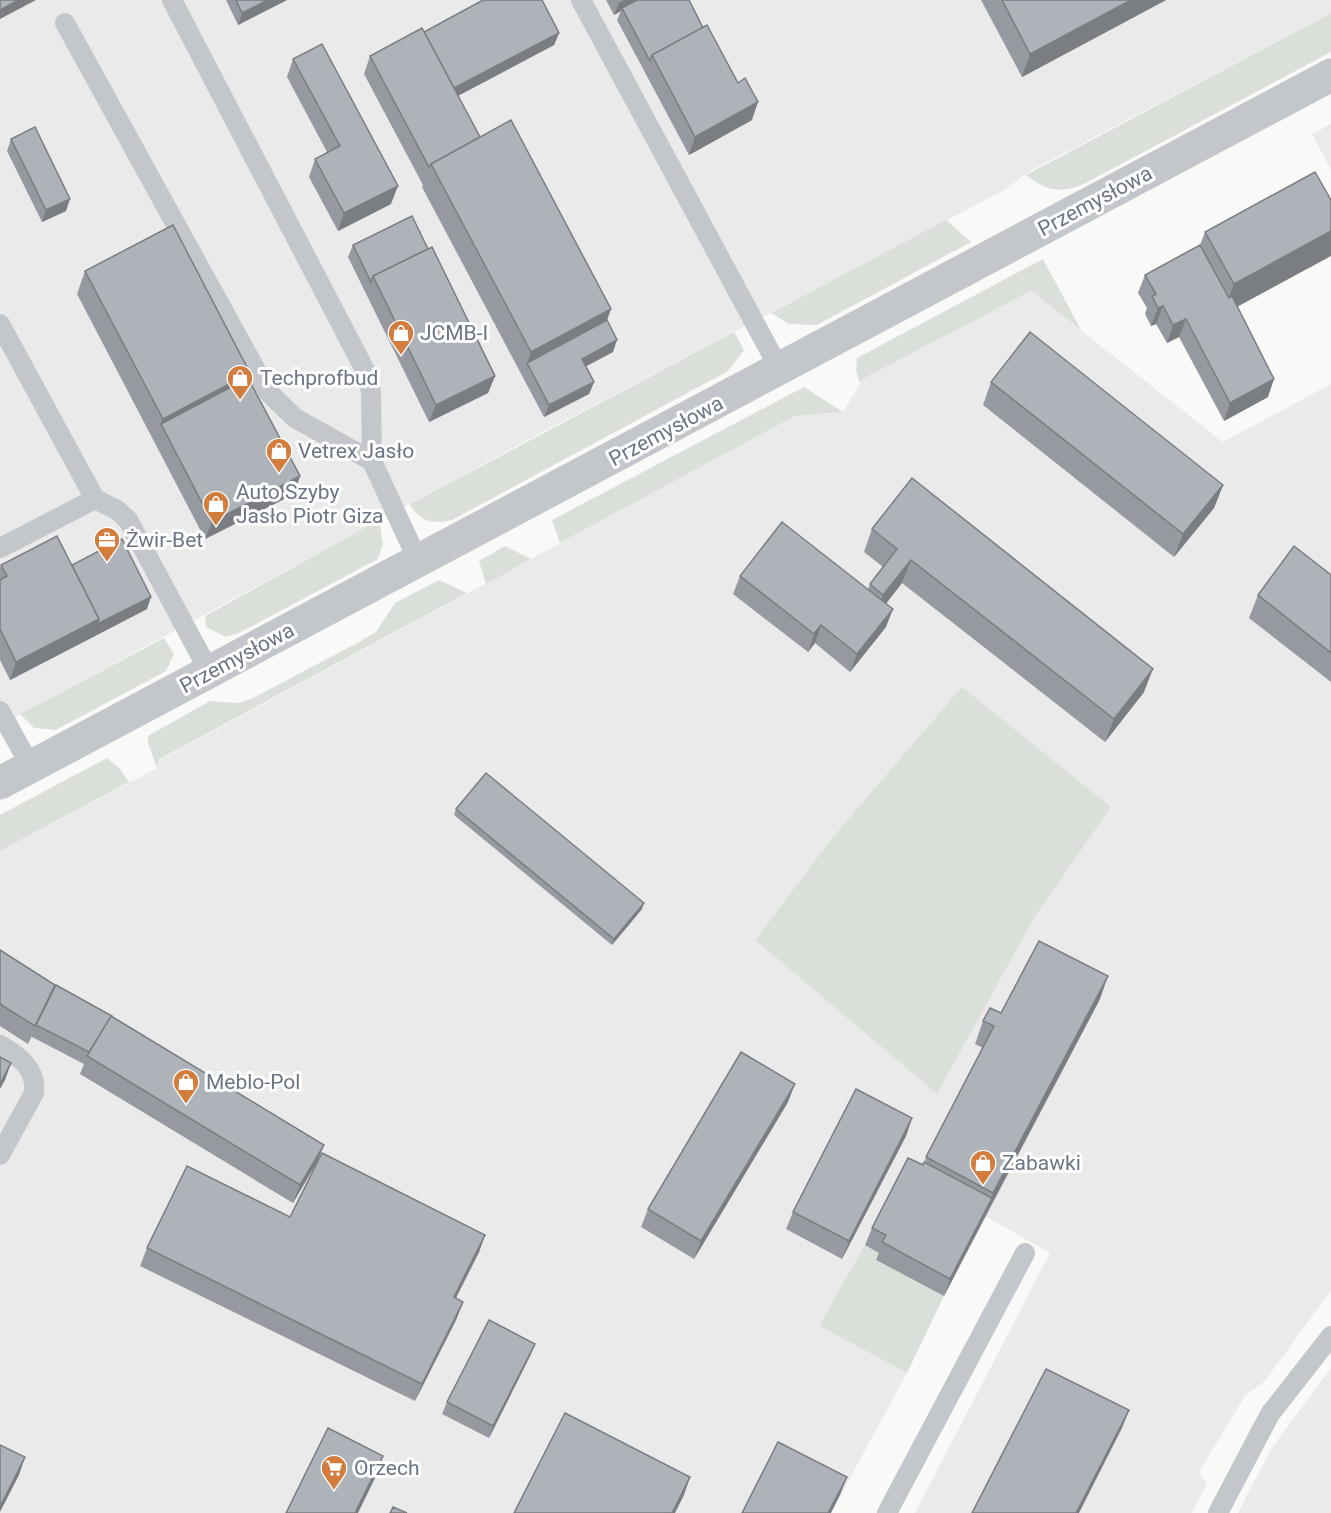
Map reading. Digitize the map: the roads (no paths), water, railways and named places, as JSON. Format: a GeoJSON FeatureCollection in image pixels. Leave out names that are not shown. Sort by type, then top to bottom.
{"type":"FeatureCollection","features":[{"type":"Feature","properties":{"kind":"street","name":"Przemysłowa"},"geometry":{"type":"LineString","coordinates":[[0,783],[1331,75]]}},
{"type":"Feature","properties":{"kind":"lane"},"geometry":{"type":"LineString","coordinates":[[172,0],[366,372],[370,392],[372,461],[419,562]]}},
{"type":"Feature","properties":{"kind":"lane"},"geometry":{"type":"LineString","coordinates":[[581,0],[780,370]]}},
{"type":"Feature","properties":{"kind":"lane"},"geometry":{"type":"LineString","coordinates":[[65,22],[268,392],[296,418],[372,461]]}},
{"type":"Feature","properties":{"kind":"lane"},"geometry":{"type":"LineString","coordinates":[[0,324],[95,499],[117,510],[128,520],[210,672]]}},
{"type":"Feature","properties":{"kind":"lane"},"geometry":{"type":"LineString","coordinates":[[0,548],[95,499]]}},
{"type":"Feature","properties":{"kind":"lane"},"geometry":{"type":"LineString","coordinates":[[0,711],[31,767]]}},
{"type":"Feature","properties":{"kind":"lane"},"geometry":{"type":"LineString","coordinates":[[0,1045],[24,1063],[35,1083],[34,1093],[0,1155]]}},
{"type":"Feature","properties":{"kind":"lane"},"geometry":{"type":"LineString","coordinates":[[887,1513],[1025,1253]]}},
{"type":"Feature","properties":{"kind":"lane"},"geometry":{"type":"LineString","coordinates":[[1218,1513],[1269,1414],[1331,1336]]}},
{"type":"Feature","properties":{"kind":"place","name":"JCMB-I"},"geometry":{"type":"Point","coordinates":[401,356]}},
{"type":"Feature","properties":{"kind":"place","name":"Techprofbud"},"geometry":{"type":"Point","coordinates":[240,401]}},
{"type":"Feature","properties":{"kind":"place","name":"Vetrex Jasło"},"geometry":{"type":"Point","coordinates":[279,474]}},
{"type":"Feature","properties":{"kind":"place","name":"Auto Szyby Jasło Piotr Giza"},"geometry":{"type":"Point","coordinates":[216,527]}},
{"type":"Feature","properties":{"kind":"place","name":"Żwir-Bet"},"geometry":{"type":"Point","coordinates":[107,563]}},
{"type":"Feature","properties":{"kind":"place","name":"Meblo-Pol"},"geometry":{"type":"Point","coordinates":[186,1105]}},
{"type":"Feature","properties":{"kind":"place","name":"Zabawki"},"geometry":{"type":"Point","coordinates":[983,1186]}},
{"type":"Feature","properties":{"kind":"place","name":"Orzech"},"geometry":{"type":"Point","coordinates":[334,1491]}}]}
